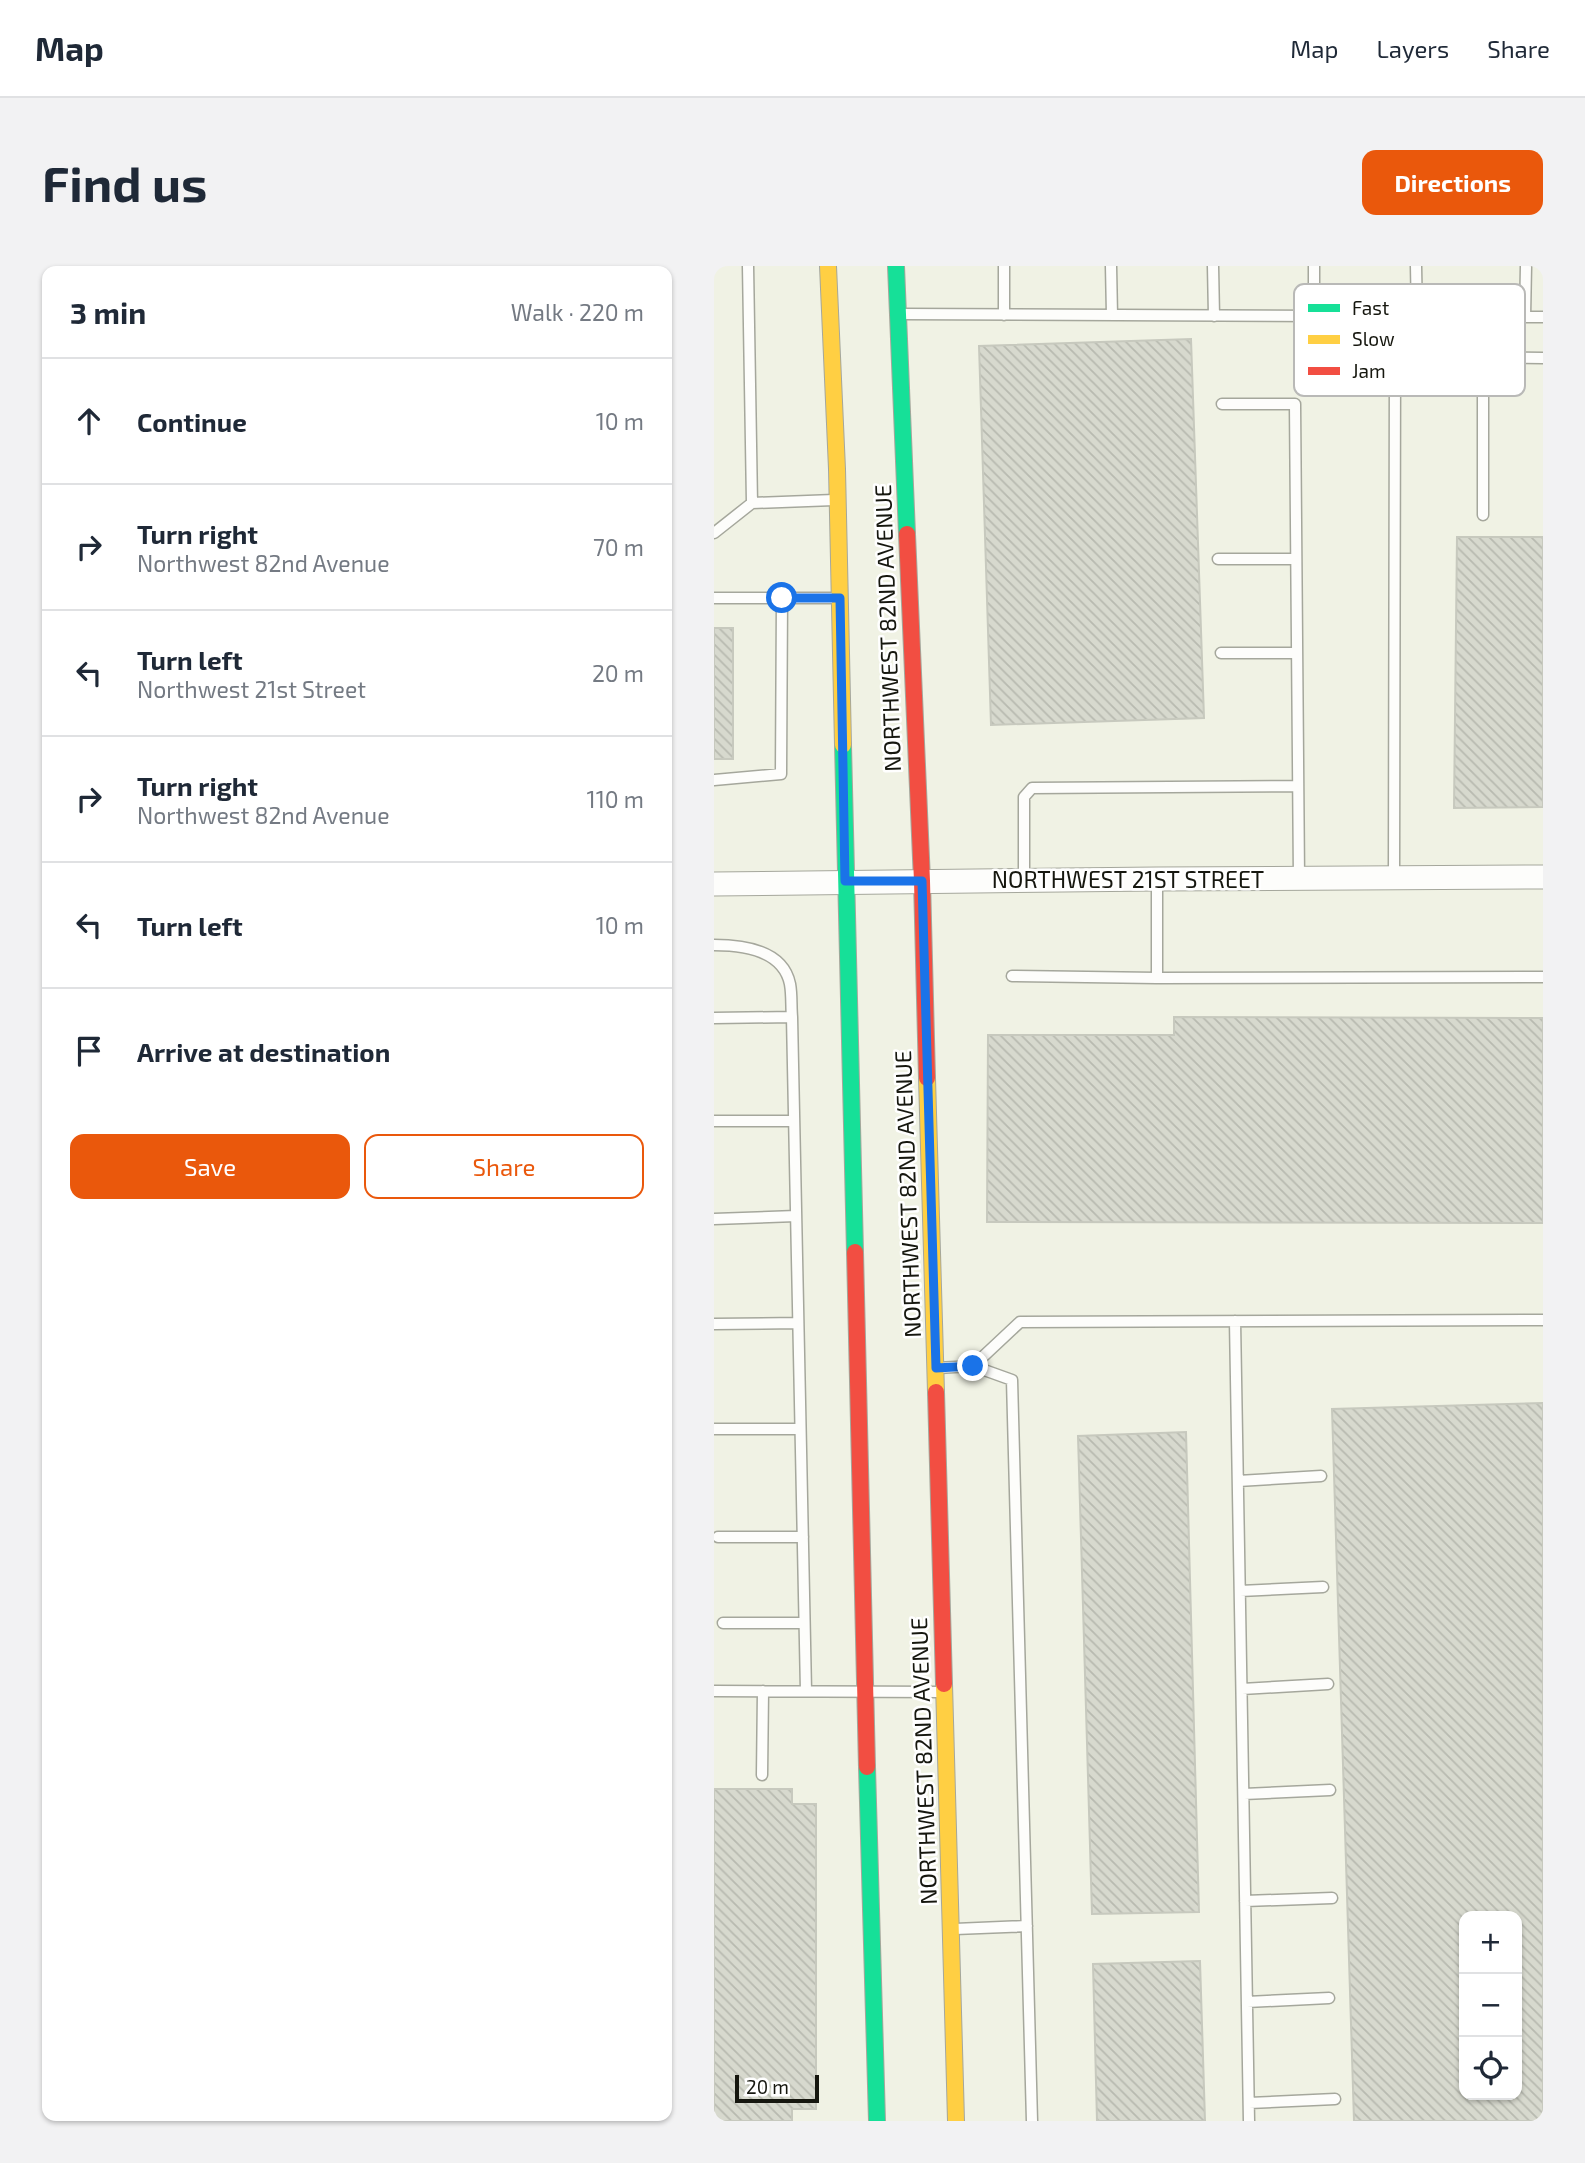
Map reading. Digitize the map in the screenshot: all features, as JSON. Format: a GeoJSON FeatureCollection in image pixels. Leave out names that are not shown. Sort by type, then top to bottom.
{"type":"FeatureCollection","features":[{"type":"Feature","properties":{"kind":"street","name":"NORTHWEST 82ND AVENUE"},"geometry":{"type":"LineString","coordinates":[[828,266],[840,598],[877,2121]]}},
{"type":"Feature","properties":{"kind":"street","name":"NORTHWEST 82ND AVENUE"},"geometry":{"type":"LineString","coordinates":[[897,266],[922,881],[956,2121]]}},
{"type":"Feature","properties":{"kind":"street","name":"NORTHWEST 21ST STREET"},"geometry":{"type":"LineString","coordinates":[[714,884],[1157,878],[1543,877]]}},
{"type":"Feature","properties":{"kind":"lane"},"geometry":{"type":"LineString","coordinates":[[748,266],[752,503]]}},
{"type":"Feature","properties":{"kind":"lane"},"geometry":{"type":"LineString","coordinates":[[1004,266],[1004,315]]}},
{"type":"Feature","properties":{"kind":"lane"},"geometry":{"type":"LineString","coordinates":[[1111,266],[1111,315]]}},
{"type":"Feature","properties":{"kind":"lane"},"geometry":{"type":"LineString","coordinates":[[1213,266],[1214,316]]}},
{"type":"Feature","properties":{"kind":"lane"},"geometry":{"type":"LineString","coordinates":[[1314,266],[1314,284]]}},
{"type":"Feature","properties":{"kind":"lane"},"geometry":{"type":"LineString","coordinates":[[1416,266],[1416,284]]}},
{"type":"Feature","properties":{"kind":"lane"},"geometry":{"type":"LineString","coordinates":[[1525,266],[1525,317],[1543,317]]}},
{"type":"Feature","properties":{"kind":"lane"},"geometry":{"type":"LineString","coordinates":[[898,314],[1294,316]]}},
{"type":"Feature","properties":{"kind":"lane"},"geometry":{"type":"LineString","coordinates":[[1525,358],[1543,358]]}},
{"type":"Feature","properties":{"kind":"lane"},"geometry":{"type":"LineString","coordinates":[[1394,878],[1395,396]]}},
{"type":"Feature","properties":{"kind":"lane"},"geometry":{"type":"LineString","coordinates":[[1483,396],[1483,515]]}},
{"type":"Feature","properties":{"kind":"lane"},"geometry":{"type":"LineString","coordinates":[[1222,404],[1295,404],[1299,879]]}},
{"type":"Feature","properties":{"kind":"lane"},"geometry":{"type":"LineString","coordinates":[[714,533],[752,503],[837,500]]}},
{"type":"Feature","properties":{"kind":"lane"},"geometry":{"type":"LineString","coordinates":[[1218,559],[1296,559]]}},
{"type":"Feature","properties":{"kind":"lane"},"geometry":{"type":"LineString","coordinates":[[714,598],[840,598]]}},
{"type":"Feature","properties":{"kind":"lane"},"geometry":{"type":"LineString","coordinates":[[714,780],[781,774],[782,598]]}},
{"type":"Feature","properties":{"kind":"lane"},"geometry":{"type":"LineString","coordinates":[[1221,653],[1297,653]]}},
{"type":"Feature","properties":{"kind":"lane"},"geometry":{"type":"LineString","coordinates":[[1024,880],[1024,797],[1032,788],[1298,786]]}},
{"type":"Feature","properties":{"kind":"lane"},"geometry":{"type":"LineString","coordinates":[[1157,878],[1157,978]]}},
{"type":"Feature","properties":{"kind":"lane"},"geometry":{"type":"LineString","coordinates":[[714,945],[750,947],[766,954],[780,966],[789,981],[792,1017],[806,1691]]}},
{"type":"Feature","properties":{"kind":"lane"},"geometry":{"type":"LineString","coordinates":[[1012,976],[1543,976]]}},
{"type":"Feature","properties":{"kind":"lane"},"geometry":{"type":"LineString","coordinates":[[714,1018],[792,1017]]}},
{"type":"Feature","properties":{"kind":"lane"},"geometry":{"type":"LineString","coordinates":[[714,1121],[794,1121]]}},
{"type":"Feature","properties":{"kind":"lane"},"geometry":{"type":"LineString","coordinates":[[714,1219],[796,1216]]}},
{"type":"Feature","properties":{"kind":"lane"},"geometry":{"type":"LineString","coordinates":[[973,1366],[1020,1322],[1543,1320]]}},
{"type":"Feature","properties":{"kind":"lane"},"geometry":{"type":"LineString","coordinates":[[1235,1321],[1249,2121]]}},
{"type":"Feature","properties":{"kind":"lane"},"geometry":{"type":"LineString","coordinates":[[714,1324],[798,1323]]}},
{"type":"Feature","properties":{"kind":"lane"},"geometry":{"type":"LineString","coordinates":[[936,1368],[973,1366],[1012,1380],[1032,2121]]}},
{"type":"Feature","properties":{"kind":"lane"},"geometry":{"type":"LineString","coordinates":[[714,1429],[800,1429]]}},
{"type":"Feature","properties":{"kind":"lane"},"geometry":{"type":"LineString","coordinates":[[1238,1481],[1321,1476]]}},
{"type":"Feature","properties":{"kind":"lane"},"geometry":{"type":"LineString","coordinates":[[718,1537],[803,1537]]}},
{"type":"Feature","properties":{"kind":"lane"},"geometry":{"type":"LineString","coordinates":[[1240,1591],[1323,1587]]}},
{"type":"Feature","properties":{"kind":"lane"},"geometry":{"type":"LineString","coordinates":[[723,1623],[804,1623]]}},
{"type":"Feature","properties":{"kind":"lane"},"geometry":{"type":"LineString","coordinates":[[1242,1689],[1328,1684]]}},
{"type":"Feature","properties":{"kind":"lane"},"geometry":{"type":"LineString","coordinates":[[714,1691],[946,1692]]}},
{"type":"Feature","properties":{"kind":"lane"},"geometry":{"type":"LineString","coordinates":[[762,1775],[763,1691]]}},
{"type":"Feature","properties":{"kind":"lane"},"geometry":{"type":"LineString","coordinates":[[1244,1794],[1330,1790]]}},
{"type":"Feature","properties":{"kind":"lane"},"geometry":{"type":"LineString","coordinates":[[1245,1901],[1332,1898]]}},
{"type":"Feature","properties":{"kind":"lane"},"geometry":{"type":"LineString","coordinates":[[952,1930],[1027,1926]]}},
{"type":"Feature","properties":{"kind":"lane"},"geometry":{"type":"LineString","coordinates":[[1247,2002],[1329,1998]]}},
{"type":"Feature","properties":{"kind":"lane"},"geometry":{"type":"LineString","coordinates":[[1249,2103],[1335,2099]]}},
{"type":"Feature","properties":{"kind":"building"},"geometry":{"type":"Polygon","coordinates":[[[1191,339],[1204,718],[991,725],[979,346],[1191,339]]]}},
{"type":"Feature","properties":{"kind":"building"},"geometry":{"type":"Polygon","coordinates":[[[1457,537],[1543,537],[1543,807],[1454,808],[1457,537]]]}},
{"type":"Feature","properties":{"kind":"building"},"geometry":{"type":"Polygon","coordinates":[[[714,628],[733,628],[733,759],[714,759],[714,628]]]}},
{"type":"Feature","properties":{"kind":"building"},"geometry":{"type":"Polygon","coordinates":[[[1174,1017],[1543,1018],[1543,1223],[987,1222],[988,1035],[1174,1035],[1174,1017]]]}},
{"type":"Feature","properties":{"kind":"building"},"geometry":{"type":"Polygon","coordinates":[[[1543,1403],[1543,2121],[1354,2121],[1332,1409],[1543,1403]]]}},
{"type":"Feature","properties":{"kind":"building"},"geometry":{"type":"Polygon","coordinates":[[[1186,1432],[1199,1912],[1092,1914],[1078,1436],[1186,1432]]]}},
{"type":"Feature","properties":{"kind":"building"},"geometry":{"type":"Polygon","coordinates":[[[714,1789],[792,1789],[792,1804],[816,1804],[816,2109],[792,2109],[792,2121],[714,2121],[714,1789]]]}},
{"type":"Feature","properties":{"kind":"building"},"geometry":{"type":"Polygon","coordinates":[[[1200,1961],[1205,2121],[1097,2121],[1093,1964],[1200,1961]]]}},
{"type":"Feature","properties":{"kind":"traffic: fast"},"geometry":{"type":"LineString","coordinates":[[896,266],[907,534]]}},
{"type":"Feature","properties":{"kind":"traffic: fast"},"geometry":{"type":"LineString","coordinates":[[843,745],[855,1252]]}},
{"type":"Feature","properties":{"kind":"traffic: fast"},"geometry":{"type":"LineString","coordinates":[[867,1767],[877,2121]]}},
{"type":"Feature","properties":{"kind":"traffic: slow"},"geometry":{"type":"LineString","coordinates":[[828,266],[837,469],[843,745]]}},
{"type":"Feature","properties":{"kind":"traffic: slow"},"geometry":{"type":"LineString","coordinates":[[927,1078],[936,1392]]}},
{"type":"Feature","properties":{"kind":"traffic: slow"},"geometry":{"type":"LineString","coordinates":[[944,1684],[956,2121]]}},
{"type":"Feature","properties":{"kind":"traffic: jam"},"geometry":{"type":"LineString","coordinates":[[907,534],[922,881],[927,1078]]}},
{"type":"Feature","properties":{"kind":"traffic: jam"},"geometry":{"type":"LineString","coordinates":[[855,1252],[867,1767]]}},
{"type":"Feature","properties":{"kind":"traffic: jam"},"geometry":{"type":"LineString","coordinates":[[936,1392],[944,1684]]}},
{"type":"Feature","properties":{"kind":"route"},"geometry":{"type":"LineString","coordinates":[[782,598],[840,598],[845,881],[922,881],[936,1368],[973,1366]]}}]}
